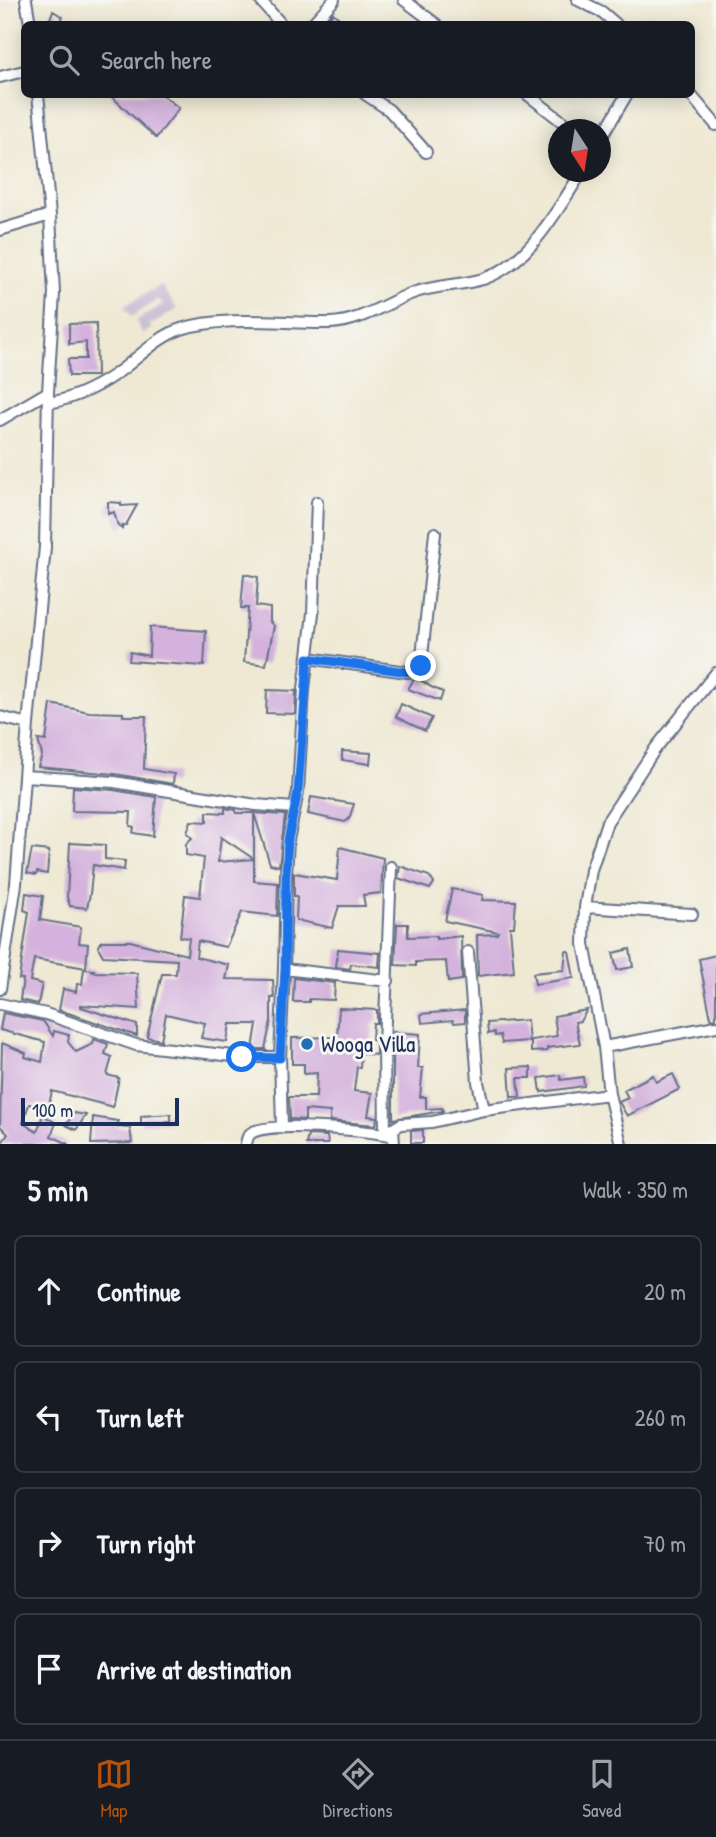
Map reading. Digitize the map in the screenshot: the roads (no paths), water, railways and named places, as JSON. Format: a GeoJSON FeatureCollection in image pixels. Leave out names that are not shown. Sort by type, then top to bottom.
{"type":"FeatureCollection","features":[{"type":"Feature","properties":{"kind":"street"},"geometry":{"type":"LineString","coordinates":[[26,0],[30,21]]}},
{"type":"Feature","properties":{"kind":"street"},"geometry":{"type":"LineString","coordinates":[[260,0],[278,21]]}},
{"type":"Feature","properties":{"kind":"street"},"geometry":{"type":"LineString","coordinates":[[315,21],[334,0]]}},
{"type":"Feature","properties":{"kind":"street"},"geometry":{"type":"LineString","coordinates":[[404,0],[432,21]]}},
{"type":"Feature","properties":{"kind":"street"},"geometry":{"type":"LineString","coordinates":[[578,0],[602,12],[612,21]]}},
{"type":"Feature","properties":{"kind":"street"},"geometry":{"type":"LineString","coordinates":[[0,77],[21,72]]}},
{"type":"Feature","properties":{"kind":"street"},"geometry":{"type":"LineString","coordinates":[[0,989],[16,884],[45,547],[48,398],[54,293],[50,215],[38,98]]}},
{"type":"Feature","properties":{"kind":"street"},"geometry":{"type":"LineString","coordinates":[[371,98],[389,110],[426,152]]}},
{"type":"Feature","properties":{"kind":"street"},"geometry":{"type":"LineString","coordinates":[[532,98],[559,119]]}},
{"type":"Feature","properties":{"kind":"street"},"geometry":{"type":"LineString","coordinates":[[611,121],[625,98]]}},
{"type":"Feature","properties":{"kind":"street"},"geometry":{"type":"LineString","coordinates":[[693,98],[716,125]]}},
{"type":"Feature","properties":{"kind":"street"},"geometry":{"type":"LineString","coordinates":[[0,420],[48,398],[68,400],[122,370],[179,329],[204,323],[346,322],[410,294],[483,279],[515,262],[553,217],[576,182]]}},
{"type":"Feature","properties":{"kind":"street"},"geometry":{"type":"LineString","coordinates":[[0,230],[50,215]]}},
{"type":"Feature","properties":{"kind":"street"},"geometry":{"type":"LineString","coordinates":[[282,1126],[280,1058],[286,875],[298,792],[313,613],[317,502]]}},
{"type":"Feature","properties":{"kind":"street"},"geometry":{"type":"LineString","coordinates":[[308,658],[407,672],[421,666],[435,533]]}},
{"type":"Feature","properties":{"kind":"street"},"geometry":{"type":"LineString","coordinates":[[621,1144],[587,971],[584,907],[590,870],[607,822],[655,749],[716,673]]}},
{"type":"Feature","properties":{"kind":"street"},"geometry":{"type":"LineString","coordinates":[[0,717],[28,724]]}},
{"type":"Feature","properties":{"kind":"street"},"geometry":{"type":"LineString","coordinates":[[26,776],[114,782],[256,805],[294,808]]}},
{"type":"Feature","properties":{"kind":"street"},"geometry":{"type":"LineString","coordinates":[[391,867],[384,1045],[391,1138]]}},
{"type":"Feature","properties":{"kind":"street"},"geometry":{"type":"LineString","coordinates":[[584,907],[692,914]]}},
{"type":"Feature","properties":{"kind":"street"},"geometry":{"type":"LineString","coordinates":[[468,952],[478,1082],[484,1111]]}},
{"type":"Feature","properties":{"kind":"street"},"geometry":{"type":"LineString","coordinates":[[285,969],[388,981]]}},
{"type":"Feature","properties":{"kind":"street"},"geometry":{"type":"LineString","coordinates":[[0,1004],[46,1014],[136,1045],[242,1057],[280,1058]]}},
{"type":"Feature","properties":{"kind":"street"},"geometry":{"type":"LineString","coordinates":[[604,1047],[716,1026]]}},
{"type":"Feature","properties":{"kind":"street"},"geometry":{"type":"LineString","coordinates":[[391,1138],[393,1129],[401,1124],[432,1122],[484,1111],[610,1094]]}},
{"type":"Feature","properties":{"kind":"street"},"geometry":{"type":"LineString","coordinates":[[246,1144],[247,1137],[252,1132],[282,1126],[391,1138]]}},
{"type":"Feature","properties":{"kind":"place","name":"Wooga Villa"},"geometry":{"type":"Point","coordinates":[307,1044]}}]}
